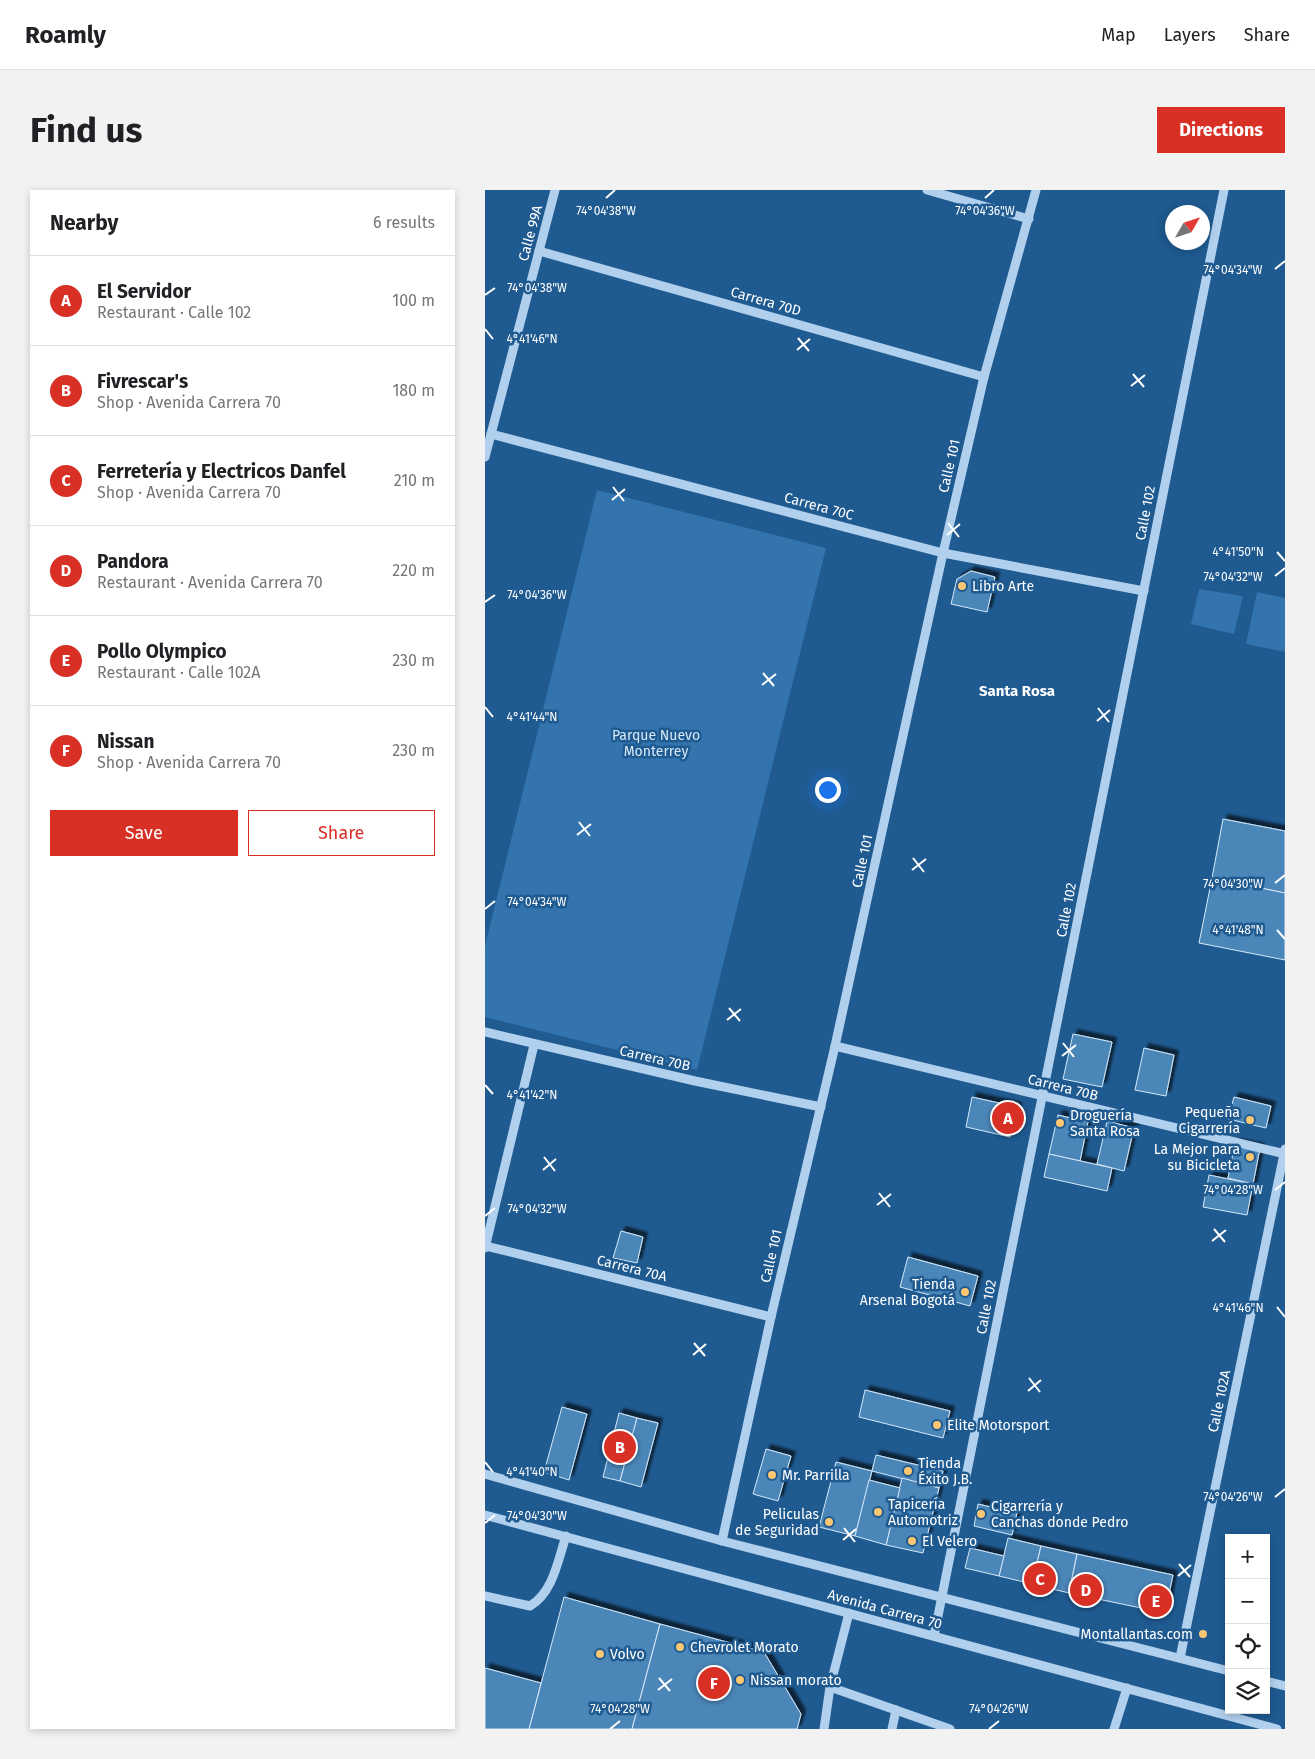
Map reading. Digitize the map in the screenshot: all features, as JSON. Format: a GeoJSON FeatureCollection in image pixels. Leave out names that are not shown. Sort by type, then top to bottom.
{"type":"FeatureCollection","features":[{"type":"Feature","properties":{"kind":"street","name":"Calle 99A"},"geometry":{"type":"LineString","coordinates":[[485,457],[555,190]]}},
{"type":"Feature","properties":{"kind":"street"},"geometry":{"type":"LineString","coordinates":[[927,190],[1029,219]]}},
{"type":"Feature","properties":{"kind":"street","name":"Calle 101"},"geometry":{"type":"LineString","coordinates":[[722,1541],[771,1317],[835,1046],[943,553],[984,377],[1036,190]]}},
{"type":"Feature","properties":{"kind":"street","name":"Calle 102"},"geometry":{"type":"LineString","coordinates":[[934,1636],[1224,190]]}},
{"type":"Feature","properties":{"kind":"street","name":"Carrera 70D"},"geometry":{"type":"LineString","coordinates":[[539,251],[984,377]]}},
{"type":"Feature","properties":{"kind":"street","name":"Carrera 70C"},"geometry":{"type":"LineString","coordinates":[[491,434],[943,553],[1144,591]]}},
{"type":"Feature","properties":{"kind":"street","name":"Carrera 70B"},"geometry":{"type":"LineString","coordinates":[[485,1032],[534,1045],[821,1107]]}},
{"type":"Feature","properties":{"kind":"street"},"geometry":{"type":"LineString","coordinates":[[485,1247],[534,1045]]}},
{"type":"Feature","properties":{"kind":"street","name":"Carrera 70B"},"geometry":{"type":"LineString","coordinates":[[835,1046],[1285,1152]]}},
{"type":"Feature","properties":{"kind":"street","name":"Calle 102A"},"geometry":{"type":"LineString","coordinates":[[1180,1658],[1285,1152]]}},
{"type":"Feature","properties":{"kind":"street","name":"Carrera 70A"},"geometry":{"type":"LineString","coordinates":[[485,1247],[771,1317]]}},
{"type":"Feature","properties":{"kind":"street","name":"Avenida Carrera 70"},"geometry":{"type":"LineString","coordinates":[[485,1474],[722,1541],[1225,1670]]}},
{"type":"Feature","properties":{"kind":"street","name":"Avenida Carrera 70"},"geometry":{"type":"LineString","coordinates":[[485,1515],[1277,1729]]}},
{"type":"Feature","properties":{"kind":"street"},"geometry":{"type":"LineString","coordinates":[[485,1596],[530,1606],[542,1598],[555,1570],[566,1536]]}},
{"type":"Feature","properties":{"kind":"street"},"geometry":{"type":"LineString","coordinates":[[824,1729],[830,1686],[849,1613]]}},
{"type":"Feature","properties":{"kind":"street"},"geometry":{"type":"LineString","coordinates":[[1270,1682],[1285,1686]]}},
{"type":"Feature","properties":{"kind":"street"},"geometry":{"type":"LineString","coordinates":[[830,1686],[950,1729]]}},
{"type":"Feature","properties":{"kind":"street"},"geometry":{"type":"LineString","coordinates":[[1114,1729],[1127,1688]]}},
{"type":"Feature","properties":{"kind":"street"},"geometry":{"type":"LineString","coordinates":[[892,1729],[896,1710]]}},
{"type":"Feature","properties":{"kind":"green space","name":"Parque Nuevo Monterrey"},"geometry":{"type":"Polygon","coordinates":[[[597,490],[826,548],[697,1070],[485,1017],[485,946],[597,490]]]}},
{"type":"Feature","properties":{"kind":"green space"},"geometry":{"type":"Polygon","coordinates":[[[1199,589],[1243,596],[1234,634],[1191,624],[1199,589]]]}},
{"type":"Feature","properties":{"kind":"green space"},"geometry":{"type":"Polygon","coordinates":[[[1257,592],[1285,598],[1285,652],[1246,644],[1257,592]]]}},
{"type":"Feature","properties":{"kind":"building"},"geometry":{"type":"Polygon","coordinates":[[[971,571],[995,577],[987,612],[951,604],[957,579],[971,571]]]}},
{"type":"Feature","properties":{"kind":"building"},"geometry":{"type":"Polygon","coordinates":[[[1223,819],[1285,831],[1285,893],[1212,878],[1223,819]]]}},
{"type":"Feature","properties":{"kind":"building"},"geometry":{"type":"Polygon","coordinates":[[[1212,878],[1285,893],[1285,960],[1199,943],[1212,878]]]}},
{"type":"Feature","properties":{"kind":"building"},"geometry":{"type":"Polygon","coordinates":[[[1073,1034],[1112,1042],[1102,1087],[1063,1079],[1073,1034]]]}},
{"type":"Feature","properties":{"kind":"building"},"geometry":{"type":"Polygon","coordinates":[[[1144,1048],[1174,1055],[1166,1096],[1135,1090],[1144,1048]]]}},
{"type":"Feature","properties":{"kind":"building"},"geometry":{"type":"Polygon","coordinates":[[[972,1097],[1017,1107],[1010,1137],[966,1127],[972,1097]]]}},
{"type":"Feature","properties":{"kind":"building"},"geometry":{"type":"Polygon","coordinates":[[[1234,1097],[1271,1106],[1266,1128],[1228,1119],[1234,1097]]]}},
{"type":"Feature","properties":{"kind":"building"},"geometry":{"type":"Polygon","coordinates":[[[1058,1115],[1088,1122],[1080,1161],[1049,1154],[1058,1115]]]}},
{"type":"Feature","properties":{"kind":"building"},"geometry":{"type":"Polygon","coordinates":[[[1107,1121],[1134,1128],[1124,1171],[1097,1164],[1107,1121]]]}},
{"type":"Feature","properties":{"kind":"building"},"geometry":{"type":"Polygon","coordinates":[[[1235,1143],[1260,1148],[1253,1184],[1228,1178],[1235,1143]]]}},
{"type":"Feature","properties":{"kind":"building"},"geometry":{"type":"Polygon","coordinates":[[[1049,1154],[1112,1168],[1107,1191],[1044,1177],[1049,1154]]]}},
{"type":"Feature","properties":{"kind":"building"},"geometry":{"type":"Polygon","coordinates":[[[1209,1175],[1253,1184],[1247,1215],[1203,1207],[1209,1175]]]}},
{"type":"Feature","properties":{"kind":"building"},"geometry":{"type":"Polygon","coordinates":[[[621,1231],[643,1237],[637,1263],[613,1258],[621,1231]]]}},
{"type":"Feature","properties":{"kind":"building"},"geometry":{"type":"Polygon","coordinates":[[[908,1257],[978,1276],[970,1306],[900,1287],[908,1257]]]}},
{"type":"Feature","properties":{"kind":"building"},"geometry":{"type":"Polygon","coordinates":[[[865,1390],[950,1411],[943,1438],[859,1417],[865,1390]]]}},
{"type":"Feature","properties":{"kind":"building"},"geometry":{"type":"Polygon","coordinates":[[[562,1407],[587,1414],[569,1480],[544,1472],[562,1407]]]}},
{"type":"Feature","properties":{"kind":"building"},"geometry":{"type":"Polygon","coordinates":[[[619,1413],[637,1418],[620,1481],[603,1477],[619,1413]]]}},
{"type":"Feature","properties":{"kind":"building"},"geometry":{"type":"Polygon","coordinates":[[[637,1418],[658,1423],[641,1487],[620,1481],[637,1418]]]}},
{"type":"Feature","properties":{"kind":"building","name":"Mr. Parrilla"},"geometry":{"type":"Polygon","coordinates":[[[766,1449],[791,1456],[778,1501],[753,1494],[766,1449]]]}},
{"type":"Feature","properties":{"kind":"building","name":"Tienda Éxito J.B."},"geometry":{"type":"Polygon","coordinates":[[[876,1455],[943,1471],[939,1488],[872,1471],[876,1455]]]}},
{"type":"Feature","properties":{"kind":"building"},"geometry":{"type":"Polygon","coordinates":[[[836,1462],[872,1471],[855,1536],[819,1527],[836,1462]]]}},
{"type":"Feature","properties":{"kind":"building"},"geometry":{"type":"Polygon","coordinates":[[[902,1478],[939,1488],[923,1553],[886,1545],[902,1478]]]}},
{"type":"Feature","properties":{"kind":"building","name":"Tapicería Automotriz"},"geometry":{"type":"Polygon","coordinates":[[[869,1480],[900,1488],[886,1545],[855,1536],[869,1480]]]}},
{"type":"Feature","properties":{"kind":"building"},"geometry":{"type":"Polygon","coordinates":[[[978,1504],[1017,1513],[1012,1535],[974,1526],[978,1504]]]}},
{"type":"Feature","properties":{"kind":"building"},"geometry":{"type":"Polygon","coordinates":[[[1008,1538],[1041,1546],[1032,1584],[999,1576],[1008,1538]]]}},
{"type":"Feature","properties":{"kind":"building"},"geometry":{"type":"Polygon","coordinates":[[[1041,1546],[1077,1554],[1069,1593],[1032,1584],[1041,1546]]]}},
{"type":"Feature","properties":{"kind":"building"},"geometry":{"type":"Polygon","coordinates":[[[970,1548],[1004,1556],[999,1576],[965,1568],[970,1548]]]}},
{"type":"Feature","properties":{"kind":"building"},"geometry":{"type":"Polygon","coordinates":[[[1077,1554],[1173,1575],[1165,1613],[1069,1593],[1077,1554]]]}},
{"type":"Feature","properties":{"kind":"building","name":"Volvo"},"geometry":{"type":"Polygon","coordinates":[[[564,1597],[660,1624],[632,1729],[529,1729],[564,1597]]]}},
{"type":"Feature","properties":{"kind":"building"},"geometry":{"type":"Polygon","coordinates":[[[660,1624],[764,1652],[801,1714],[797,1729],[632,1729],[660,1624]]]}},
{"type":"Feature","properties":{"kind":"building"},"geometry":{"type":"Polygon","coordinates":[[[485,1668],[541,1683],[529,1729],[485,1729],[485,1668]]]}},
{"type":"Feature","properties":{"kind":"place","name":"Libro Arte"},"geometry":{"type":"Point","coordinates":[962,586]}},
{"type":"Feature","properties":{"kind":"place","name":"El Servidor"},"geometry":{"type":"Point","coordinates":[1008,1118]}},
{"type":"Feature","properties":{"kind":"place","name":"Pequeña Cigarrería"},"geometry":{"type":"Point","coordinates":[1250,1120]}},
{"type":"Feature","properties":{"kind":"place","name":"Droguería Santa Rosa"},"geometry":{"type":"Point","coordinates":[1060,1123]}},
{"type":"Feature","properties":{"kind":"place","name":"La Mejor para su Bicicleta"},"geometry":{"type":"Point","coordinates":[1250,1157]}},
{"type":"Feature","properties":{"kind":"place","name":"Tienda Arsenal Bogotá"},"geometry":{"type":"Point","coordinates":[965,1292]}},
{"type":"Feature","properties":{"kind":"place","name":"Elite Motorsport"},"geometry":{"type":"Point","coordinates":[937,1425]}},
{"type":"Feature","properties":{"kind":"place","name":"Fivrescar's"},"geometry":{"type":"Point","coordinates":[620,1447]}},
{"type":"Feature","properties":{"kind":"place","name":"Tienda Éxito J.B."},"geometry":{"type":"Point","coordinates":[908,1471]}},
{"type":"Feature","properties":{"kind":"place","name":"Mr. Parrilla"},"geometry":{"type":"Point","coordinates":[772,1475]}},
{"type":"Feature","properties":{"kind":"place","name":"Tapicería Automotriz"},"geometry":{"type":"Point","coordinates":[878,1512]}},
{"type":"Feature","properties":{"kind":"place","name":"Cigarrería y Canchas donde Pedro"},"geometry":{"type":"Point","coordinates":[981,1514]}},
{"type":"Feature","properties":{"kind":"place","name":"Peliculas de Seguridad"},"geometry":{"type":"Point","coordinates":[829,1522]}},
{"type":"Feature","properties":{"kind":"place","name":"El Velero"},"geometry":{"type":"Point","coordinates":[912,1541]}},
{"type":"Feature","properties":{"kind":"place","name":"Ferretería y Electricos Danfel"},"geometry":{"type":"Point","coordinates":[1040,1579]}},
{"type":"Feature","properties":{"kind":"place","name":"Pandora"},"geometry":{"type":"Point","coordinates":[1086,1590]}},
{"type":"Feature","properties":{"kind":"place","name":"Pollo Olympico"},"geometry":{"type":"Point","coordinates":[1156,1601]}},
{"type":"Feature","properties":{"kind":"place","name":"Montallantas.com"},"geometry":{"type":"Point","coordinates":[1203,1634]}},
{"type":"Feature","properties":{"kind":"place","name":"Chevrolet Morato"},"geometry":{"type":"Point","coordinates":[680,1647]}},
{"type":"Feature","properties":{"kind":"place","name":"Volvo"},"geometry":{"type":"Point","coordinates":[600,1654]}},
{"type":"Feature","properties":{"kind":"place","name":"Nissan morato"},"geometry":{"type":"Point","coordinates":[740,1680]}},
{"type":"Feature","properties":{"kind":"place","name":"Nissan"},"geometry":{"type":"Point","coordinates":[714,1683]}},
{"type":"Feature","properties":{"kind":"district","name":"Santa Rosa"},"geometry":{"type":"Point","coordinates":[1017,691]}}]}
